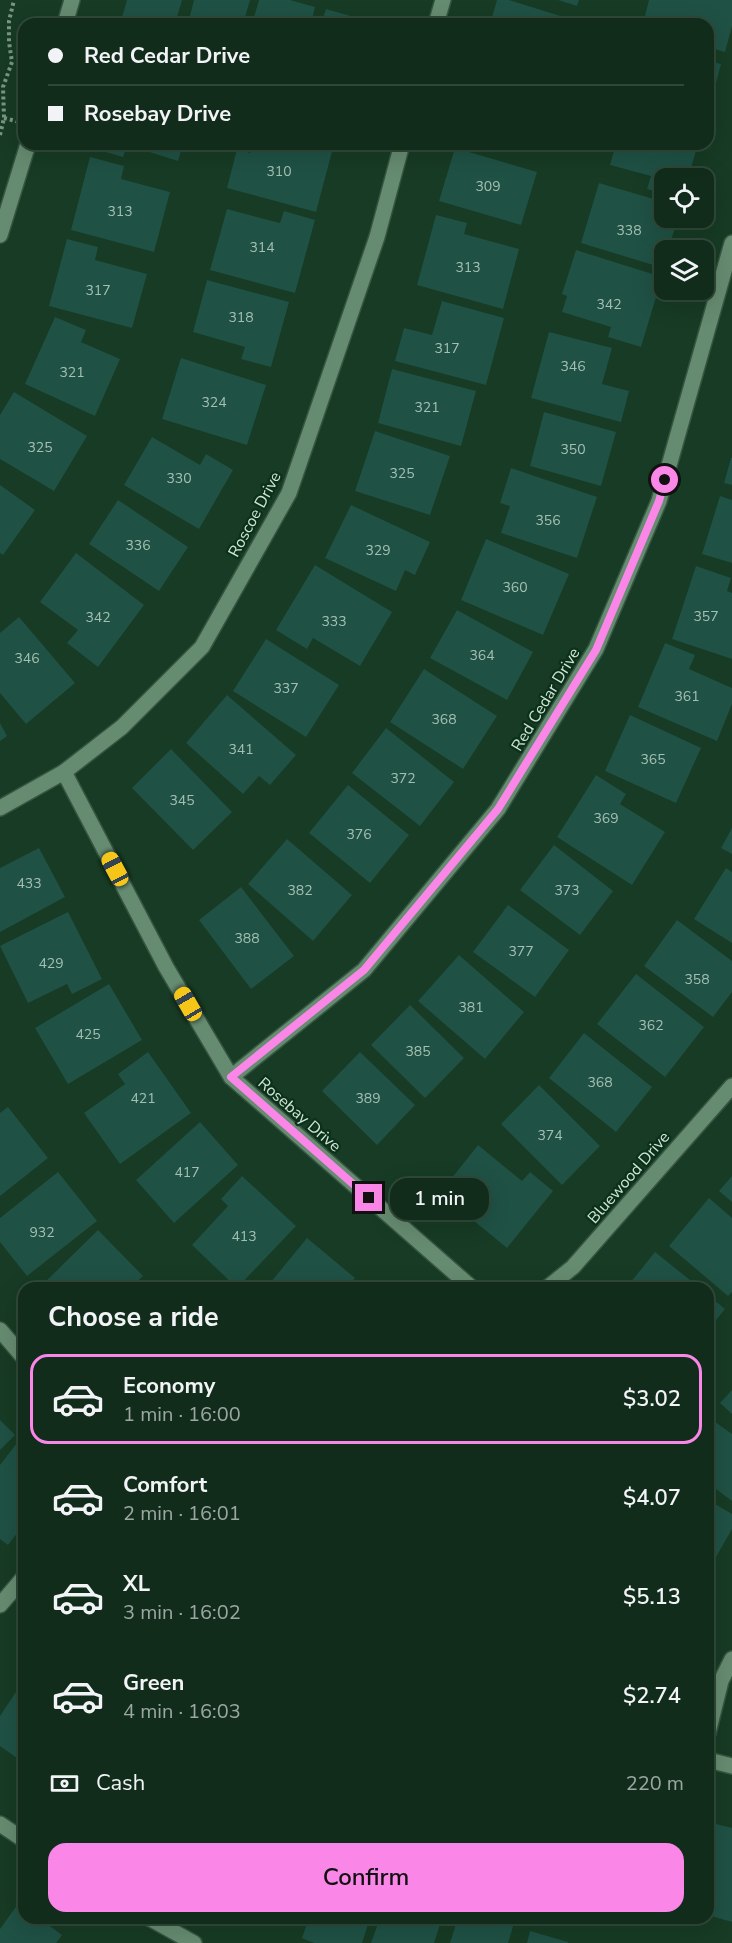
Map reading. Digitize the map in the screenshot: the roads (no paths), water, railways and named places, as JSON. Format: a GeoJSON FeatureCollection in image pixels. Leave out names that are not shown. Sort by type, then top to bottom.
{"type":"FeatureCollection","features":[{"type":"Feature","properties":{"kind":"street"},"geometry":{"type":"LineString","coordinates":[[66,18],[72,0]]}},
{"type":"Feature","properties":{"kind":"street"},"geometry":{"type":"LineString","coordinates":[[438,18],[443,0]]}},
{"type":"Feature","properties":{"kind":"street"},"geometry":{"type":"LineString","coordinates":[[0,235],[26,150]]}},
{"type":"Feature","properties":{"kind":"street","name":"Roscoe Drive"},"geometry":{"type":"LineString","coordinates":[[0,808],[64,772],[122,727],[202,647],[289,493],[377,237],[400,150]]}},
{"type":"Feature","properties":{"kind":"street","name":"Red Cedar Drive"},"geometry":{"type":"LineString","coordinates":[[231,1077],[364,970],[498,809],[596,650],[659,501],[732,243]]}},
{"type":"Feature","properties":{"kind":"street","name":"Rosebay Drive"},"geometry":{"type":"LineString","coordinates":[[64,772],[166,967],[231,1077],[465,1282]]}},
{"type":"Feature","properties":{"kind":"street","name":"Bluewood Drive"},"geometry":{"type":"LineString","coordinates":[[554,1282],[573,1267],[732,1086]]}},
{"type":"Feature","properties":{"kind":"street"},"geometry":{"type":"LineString","coordinates":[[0,1330],[18,1351]]}},
{"type":"Feature","properties":{"kind":"street"},"geometry":{"type":"LineString","coordinates":[[0,1605],[18,1584]]}},
{"type":"Feature","properties":{"kind":"street"},"geometry":{"type":"LineString","coordinates":[[714,1709],[721,1681],[732,1659]]}},
{"type":"Feature","properties":{"kind":"street"},"geometry":{"type":"LineString","coordinates":[[714,1762],[732,1766]]}},
{"type":"Feature","properties":{"kind":"street"},"geometry":{"type":"LineString","coordinates":[[0,1824],[18,1836]]}},
{"type":"Feature","properties":{"kind":"street"},"geometry":{"type":"LineString","coordinates":[[160,1924],[194,1943]]}}]}
